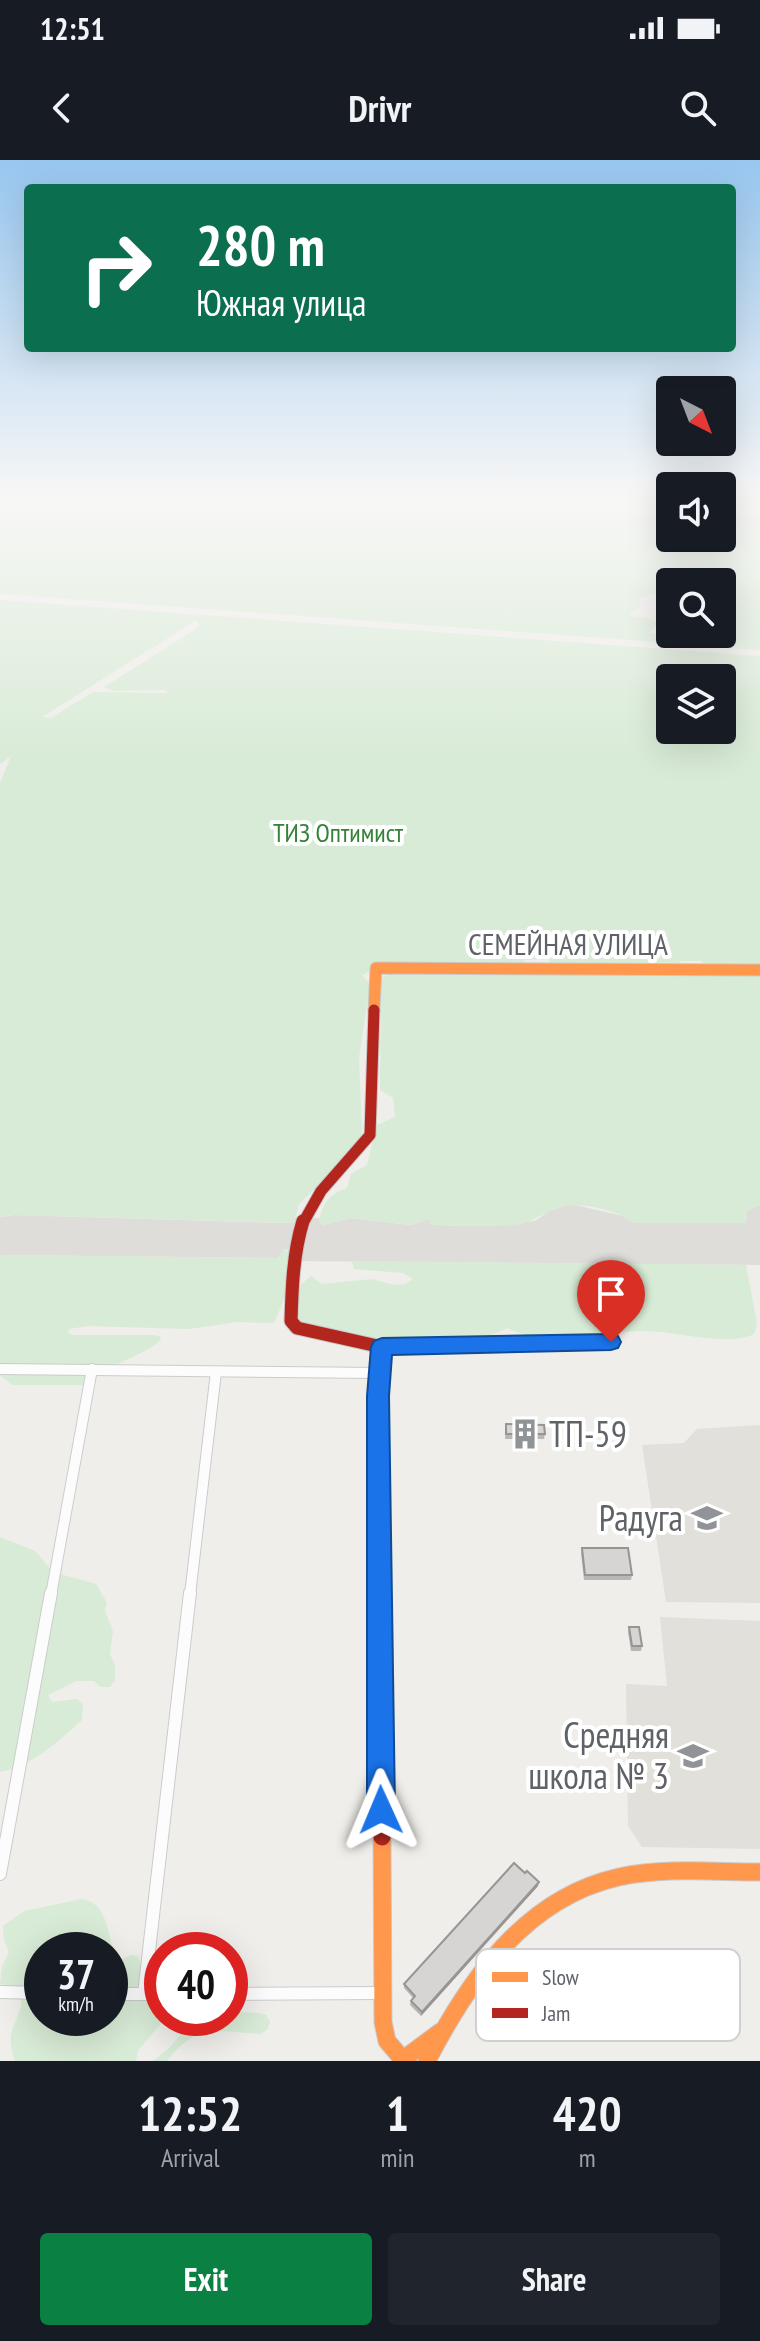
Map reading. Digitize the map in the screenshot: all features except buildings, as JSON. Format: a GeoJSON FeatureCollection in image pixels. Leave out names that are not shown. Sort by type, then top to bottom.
{"type":"FeatureCollection","features":[{"type":"Feature","properties":{"kind":"street","name":"СЕМЕЙНАЯ УЛИЦА"},"geometry":{"type":"LineString","coordinates":[[382,1347],[297,1328],[291,1321],[294,1241],[300,1225],[318,1194],[361,1152],[370,1135],[376,968],[760,970]]}},
{"type":"Feature","properties":{"kind":"street"},"geometry":{"type":"LineString","coordinates":[[440,2032],[402,2061],[387,2041],[382,1993],[378,1373],[382,1347],[611,1342]]}},
{"type":"Feature","properties":{"kind":"street"},"geometry":{"type":"LineString","coordinates":[[0,1369],[378,1373]]}},
{"type":"Feature","properties":{"kind":"street"},"geometry":{"type":"LineString","coordinates":[[0,1874],[92,1369]]}},
{"type":"Feature","properties":{"kind":"street"},"geometry":{"type":"LineString","coordinates":[[151,1932],[216,1372]]}},
{"type":"Feature","properties":{"kind":"street"},"geometry":{"type":"LineString","coordinates":[[503,1949],[547,1905],[570,1891],[618,1877],[760,1872]]}},
{"type":"Feature","properties":{"kind":"street"},"geometry":{"type":"LineString","coordinates":[[427,2061],[440,2032],[476,1984]]}},
{"type":"Feature","properties":{"kind":"street"},"geometry":{"type":"LineString","coordinates":[[0,1992],[24,1993]]}},
{"type":"Feature","properties":{"kind":"street"},"geometry":{"type":"LineString","coordinates":[[248,1994],[382,1993]]}},
{"type":"Feature","properties":{"kind":"street"},"geometry":{"type":"LineString","coordinates":[[128,1994],[144,1994]]}},
{"type":"Feature","properties":{"kind":"shaded area"},"geometry":{"type":"Polygon","coordinates":[[[571,1204],[623,1216],[635,1223],[746,1222],[747,1211],[760,1205],[760,1265],[290,1261],[288,1250],[283,1249],[278,1258],[0,1255],[0,1217],[14,1215],[283,1223],[293,1223],[295,1218],[319,1218],[323,1225],[351,1218],[411,1225],[429,1219],[429,1224],[453,1226],[535,1221],[549,1211],[571,1204]]]}},
{"type":"Feature","properties":{"kind":"shaded area","name":"Радуга"},"geometry":{"type":"Polygon","coordinates":[[[760,1425],[760,1603],[666,1602],[642,1445],[684,1443],[697,1429],[760,1425]]]}},
{"type":"Feature","properties":{"kind":"shaded area","name":"Средняя школа № 3"},"geometry":{"type":"Polygon","coordinates":[[[660,1617],[760,1621],[760,1849],[642,1847],[628,1826],[626,1684],[667,1686],[660,1617]]]}},
{"type":"Feature","properties":{"kind":"green space"},"geometry":{"type":"Polygon","coordinates":[[[0,589],[656,589],[656,596],[653,594],[641,598],[639,608],[629,614],[656,622],[649,633],[656,634],[656,642],[0,594],[0,589]]]}},
{"type":"Feature","properties":{"kind":"green space"},"geometry":{"type":"Polygon","coordinates":[[[736,589],[760,589],[760,650],[722,648],[736,648],[736,589]]]}},
{"type":"Feature","properties":{"kind":"green space","name":"ТИЗ Оптимист"},"geometry":{"type":"Polygon","coordinates":[[[0,600],[760,656],[760,967],[705,965],[702,961],[680,961],[681,964],[677,965],[559,965],[548,959],[524,960],[524,965],[385,964],[362,975],[370,984],[359,1058],[362,1133],[356,1149],[299,1204],[294,1223],[0,1217],[0,783],[11,756],[0,764],[0,600]],[[195,621],[42,717],[51,718],[93,692],[168,693],[165,690],[113,691],[104,687],[200,625],[195,621]]]}},
{"type":"Feature","properties":{"kind":"green space"},"geometry":{"type":"Polygon","coordinates":[[[390,973],[760,974],[760,1205],[747,1211],[746,1223],[635,1223],[605,1209],[571,1206],[560,1207],[516,1225],[433,1225],[429,1224],[429,1219],[411,1225],[351,1218],[323,1225],[319,1221],[328,1200],[347,1188],[351,1174],[367,1165],[377,1125],[395,1117],[393,1098],[380,1090],[381,978],[390,973]]]}},
{"type":"Feature","properties":{"kind":"green space"},"geometry":{"type":"Polygon","coordinates":[[[283,1249],[290,1253],[287,1292],[274,1323],[238,1322],[189,1329],[88,1326],[69,1329],[68,1333],[72,1335],[154,1335],[160,1336],[161,1340],[83,1385],[12,1385],[0,1375],[0,1255],[278,1258],[283,1249]]]}},
{"type":"Feature","properties":{"kind":"green space"},"geometry":{"type":"Polygon","coordinates":[[[352,1261],[746,1265],[757,1324],[754,1334],[735,1339],[638,1331],[550,1339],[533,1338],[507,1328],[487,1337],[377,1341],[303,1323],[298,1318],[300,1285],[311,1276],[322,1284],[372,1279],[394,1285],[413,1279],[403,1273],[354,1269],[352,1261]]]}},
{"type":"Feature","properties":{"kind":"green space"},"geometry":{"type":"Polygon","coordinates":[[[0,1537],[35,1551],[53,1572],[96,1584],[107,1603],[105,1611],[113,1631],[110,1655],[115,1664],[115,1680],[110,1687],[100,1687],[94,1681],[76,1681],[48,1695],[52,1702],[77,1699],[83,1704],[82,1720],[34,1759],[0,1772],[0,1537]]]}},
{"type":"Feature","properties":{"kind":"green space"},"geometry":{"type":"Polygon","coordinates":[[[82,1899],[98,1907],[109,1932],[24,1932],[24,2036],[128,2036],[128,1956],[138,1956],[144,1972],[144,2036],[150,2036],[138,2050],[136,2061],[15,2061],[11,2035],[22,1999],[17,1986],[0,1984],[2,1967],[9,1952],[3,1926],[24,1911],[82,1899]]]}},
{"type":"Feature","properties":{"kind":"green space"},"geometry":{"type":"Polygon","coordinates":[[[248,2013],[266,2015],[270,2022],[267,2030],[260,2034],[248,2033],[248,2013]]]}},
{"type":"Feature","properties":{"kind":"green space"},"geometry":{"type":"Polygon","coordinates":[[[179,2036],[196,2036],[177,2049],[167,2061],[152,2061],[179,2036]]]}},
{"type":"Feature","properties":{"kind":"traffic: slow"},"geometry":{"type":"LineString","coordinates":[[374,1010],[376,968],[760,970]]}},
{"type":"Feature","properties":{"kind":"traffic: slow"},"geometry":{"type":"LineString","coordinates":[[382,1837],[383,2022],[387,2041],[404,2061]]}},
{"type":"Feature","properties":{"kind":"traffic: slow"},"geometry":{"type":"LineString","coordinates":[[500,1949],[528,1922],[555,1902],[586,1887],[619,1877],[672,1872],[760,1872]]}},
{"type":"Feature","properties":{"kind":"traffic: slow"},"geometry":{"type":"LineString","coordinates":[[427,2061],[476,1979]]}},
{"type":"Feature","properties":{"kind":"traffic: slow"},"geometry":{"type":"LineString","coordinates":[[401,2061],[440,2032]]}},
{"type":"Feature","properties":{"kind":"traffic: jam"},"geometry":{"type":"LineString","coordinates":[[374,1010],[370,1135],[321,1191],[303,1220],[295,1253],[291,1321],[297,1328],[382,1347],[611,1342]]}},
{"type":"Feature","properties":{"kind":"traffic: jam"},"geometry":{"type":"LineString","coordinates":[[382,1347],[378,1396],[382,1837]]}},
{"type":"Feature","properties":{"kind":"place","name":"ТП-59"},"geometry":{"type":"Point","coordinates":[525,1434]}},
{"type":"Feature","properties":{"kind":"place","name":"Радуга"},"geometry":{"type":"Point","coordinates":[707,1518]}},
{"type":"Feature","properties":{"kind":"place","name":"Средняя школа № 3"},"geometry":{"type":"Point","coordinates":[693,1756]}},
{"type":"Feature","properties":{"kind":"route"},"geometry":{"type":"LineString","coordinates":[[381,1810],[378,1373],[382,1347],[611,1342]]}}]}
